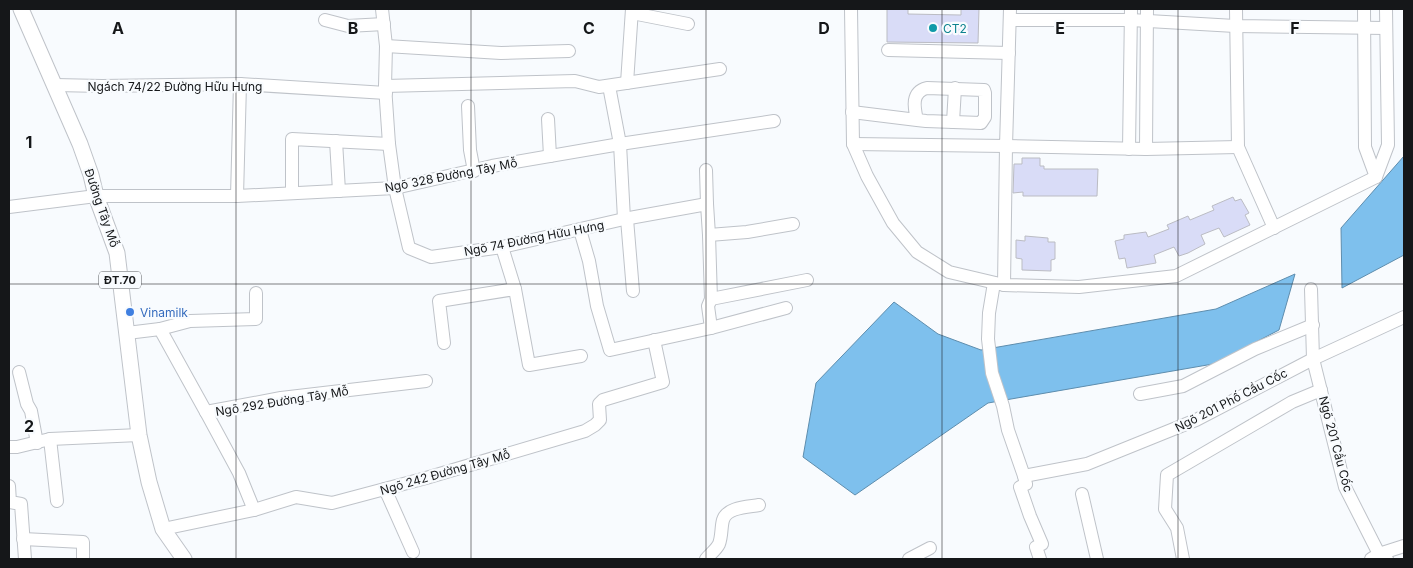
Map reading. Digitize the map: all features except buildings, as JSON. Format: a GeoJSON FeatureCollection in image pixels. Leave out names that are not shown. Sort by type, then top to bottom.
{"type":"FeatureCollection","features":[{"type":"Feature","properties":{"kind":"main road","name":"Đường Tây Mỗ"},"geometry":{"type":"LineString","coordinates":[[22,9],[80,144],[96,196],[117,253],[139,435],[149,482],[163,529],[184,559]]}},
{"type":"Feature","properties":{"kind":"street","name":"Ngõ 74 Đường Hữu Hưng"},"geometry":{"type":"LineString","coordinates":[[382,9],[386,46],[385,89],[389,144],[395,188],[408,248],[431,257],[502,247],[625,219],[707,204]]}},
{"type":"Feature","properties":{"kind":"street"},"geometry":{"type":"LineString","coordinates":[[851,9],[853,144],[867,176],[893,223],[917,252],[949,272],[999,284],[1079,287],[1176,276],[1376,177],[1388,145],[1386,9]]}},
{"type":"Feature","properties":{"kind":"street"},"geometry":{"type":"LineString","coordinates":[[1236,9],[1238,147],[1274,228]]}},
{"type":"Feature","properties":{"kind":"street"},"geometry":{"type":"LineString","coordinates":[[1364,9],[1365,146],[1376,177]]}},
{"type":"Feature","properties":{"kind":"street"},"geometry":{"type":"LineString","coordinates":[[627,83],[632,11],[688,24]]}},
{"type":"Feature","properties":{"kind":"street"},"geometry":{"type":"LineString","coordinates":[[1040,559],[1036,547],[1042,544],[1020,487],[1026,484],[992,373],[988,339],[989,314],[999,284],[1010,14],[1131,14],[1236,26],[1386,28]]}},
{"type":"Feature","properties":{"kind":"street"},"geometry":{"type":"LineString","coordinates":[[1129,149],[1131,14]]}},
{"type":"Feature","properties":{"kind":"street"},"geometry":{"type":"LineString","coordinates":[[1146,149],[1147,15]]}},
{"type":"Feature","properties":{"kind":"street"},"geometry":{"type":"LineString","coordinates":[[325,20],[348,26],[384,24]]}},
{"type":"Feature","properties":{"kind":"street"},"geometry":{"type":"LineString","coordinates":[[386,46],[501,53],[569,51]]}},
{"type":"Feature","properties":{"kind":"street"},"geometry":{"type":"LineString","coordinates":[[888,50],[1009,53]]}},
{"type":"Feature","properties":{"kind":"street","name":"Ngách 74/22 Đường Hữu Hưng"},"geometry":{"type":"LineString","coordinates":[[55,85],[240,84],[385,89],[575,81],[599,87],[720,68]]}},
{"type":"Feature","properties":{"kind":"street"},"geometry":{"type":"LineString","coordinates":[[237,196],[240,84]]}},
{"type":"Feature","properties":{"kind":"street"},"geometry":{"type":"LineString","coordinates":[[608,86],[620,144],[625,219],[633,291]]}},
{"type":"Feature","properties":{"kind":"street"},"geometry":{"type":"LineString","coordinates":[[852,112],[918,120],[981,123],[985,117],[984,90],[955,88],[921,89],[915,98],[918,120]]}},
{"type":"Feature","properties":{"kind":"street"},"geometry":{"type":"LineString","coordinates":[[953,122],[955,88]]}},
{"type":"Feature","properties":{"kind":"street"},"geometry":{"type":"LineString","coordinates":[[468,106],[470,150],[474,171]]}},
{"type":"Feature","properties":{"kind":"street"},"geometry":{"type":"LineString","coordinates":[[548,119],[550,156]]}},
{"type":"Feature","properties":{"kind":"street","name":"Ngõ 328 Đường Tây Mỗ"},"geometry":{"type":"LineString","coordinates":[[9,207],[96,196],[237,196],[395,188],[550,156],[774,121]]}},
{"type":"Feature","properties":{"kind":"street"},"geometry":{"type":"LineString","coordinates":[[292,193],[292,139],[389,144]]}},
{"type":"Feature","properties":{"kind":"street"},"geometry":{"type":"LineString","coordinates":[[336,141],[340,191]]}},
{"type":"Feature","properties":{"kind":"street"},"geometry":{"type":"LineString","coordinates":[[853,144],[1129,149],[1238,147]]}},
{"type":"Feature","properties":{"kind":"street"},"geometry":{"type":"LineString","coordinates":[[706,170],[711,299],[708,306],[711,328]]}},
{"type":"Feature","properties":{"kind":"street"},"geometry":{"type":"LineString","coordinates":[[709,235],[747,232],[793,224]]}},
{"type":"Feature","properties":{"kind":"street"},"geometry":{"type":"LineString","coordinates":[[580,230],[589,261],[597,306],[610,350],[711,328],[786,308]]}},
{"type":"Feature","properties":{"kind":"street"},"geometry":{"type":"LineString","coordinates":[[502,247],[515,289],[529,365],[581,356]]}},
{"type":"Feature","properties":{"kind":"street"},"geometry":{"type":"LineString","coordinates":[[711,299],[807,280]]}},
{"type":"Feature","properties":{"kind":"street"},"geometry":{"type":"LineString","coordinates":[[444,343],[438,301],[515,289]]}},
{"type":"Feature","properties":{"kind":"street","name":"Ngõ 201 Cầu Cốc"},"geometry":{"type":"LineString","coordinates":[[1311,289],[1313,358],[1345,487],[1379,557]]}},
{"type":"Feature","properties":{"kind":"street"},"geometry":{"type":"LineString","coordinates":[[127,333],[160,329],[190,321],[256,319],[256,293]]}},
{"type":"Feature","properties":{"kind":"street","name":"Ngõ 201 Phố Cầu Cốc"},"geometry":{"type":"LineString","coordinates":[[1024,476],[1086,464],[1196,420],[1313,358],[1404,317]]}},
{"type":"Feature","properties":{"kind":"street"},"geometry":{"type":"LineString","coordinates":[[1140,394],[1183,386],[1255,349],[1312,325]]}},
{"type":"Feature","properties":{"kind":"street","name":"Ngõ 292 Đường Tây Mỗ"},"geometry":{"type":"LineString","coordinates":[[160,329],[206,412],[280,398],[426,381]]}},
{"type":"Feature","properties":{"kind":"street","name":"Ngõ 242 Đường Tây Mỗ"},"geometry":{"type":"LineString","coordinates":[[163,529],[254,510],[296,497],[332,503],[426,478],[585,431],[600,420],[599,404],[603,400],[663,382],[654,340]]}},
{"type":"Feature","properties":{"kind":"street"},"geometry":{"type":"LineString","coordinates":[[19,372],[27,404],[31,411],[37,443]]}},
{"type":"Feature","properties":{"kind":"street"},"geometry":{"type":"LineString","coordinates":[[1183,559],[1177,528],[1165,509],[1167,475],[1292,402],[1321,390]]}},
{"type":"Feature","properties":{"kind":"street"},"geometry":{"type":"LineString","coordinates":[[206,412],[239,472],[254,510]]}},
{"type":"Feature","properties":{"kind":"street"},"geometry":{"type":"LineString","coordinates":[[9,447],[17,447],[50,439],[139,435]]}},
{"type":"Feature","properties":{"kind":"street"},"geometry":{"type":"LineString","coordinates":[[50,439],[57,501]]}},
{"type":"Feature","properties":{"kind":"street"},"geometry":{"type":"LineString","coordinates":[[9,486],[10,502],[21,504],[25,559]]}},
{"type":"Feature","properties":{"kind":"street"},"geometry":{"type":"LineString","coordinates":[[385,489],[414,552]]}},
{"type":"Feature","properties":{"kind":"street"},"geometry":{"type":"LineString","coordinates":[[1082,494],[1096,559]]}},
{"type":"Feature","properties":{"kind":"street"},"geometry":{"type":"LineString","coordinates":[[706,559],[720,543],[723,519],[726,513],[731,510],[759,505]]}},
{"type":"Feature","properties":{"kind":"street"},"geometry":{"type":"LineString","coordinates":[[24,539],[83,542],[83,559]]}},
{"type":"Feature","properties":{"kind":"street"},"geometry":{"type":"LineString","coordinates":[[1379,557],[1404,546]]}},
{"type":"Feature","properties":{"kind":"street"},"geometry":{"type":"LineString","coordinates":[[909,559],[930,548]]}},
{"type":"Feature","properties":{"kind":"water"},"geometry":{"type":"Polygon","coordinates":[[[1404,156],[1404,255],[1342,288],[1341,228],[1404,156]]]}},
{"type":"Feature","properties":{"kind":"water"},"geometry":{"type":"Polygon","coordinates":[[[1295,274],[1279,330],[1213,364],[988,403],[855,495],[803,457],[816,383],[894,302],[938,334],[981,350],[1216,309],[1295,274]]]}},
{"type":"Feature","properties":{"kind":"place","name":"CT2"},"geometry":{"type":"Point","coordinates":[933,28]}},
{"type":"Feature","properties":{"kind":"place","name":"Vinamilk"},"geometry":{"type":"Point","coordinates":[130,312]}}]}
